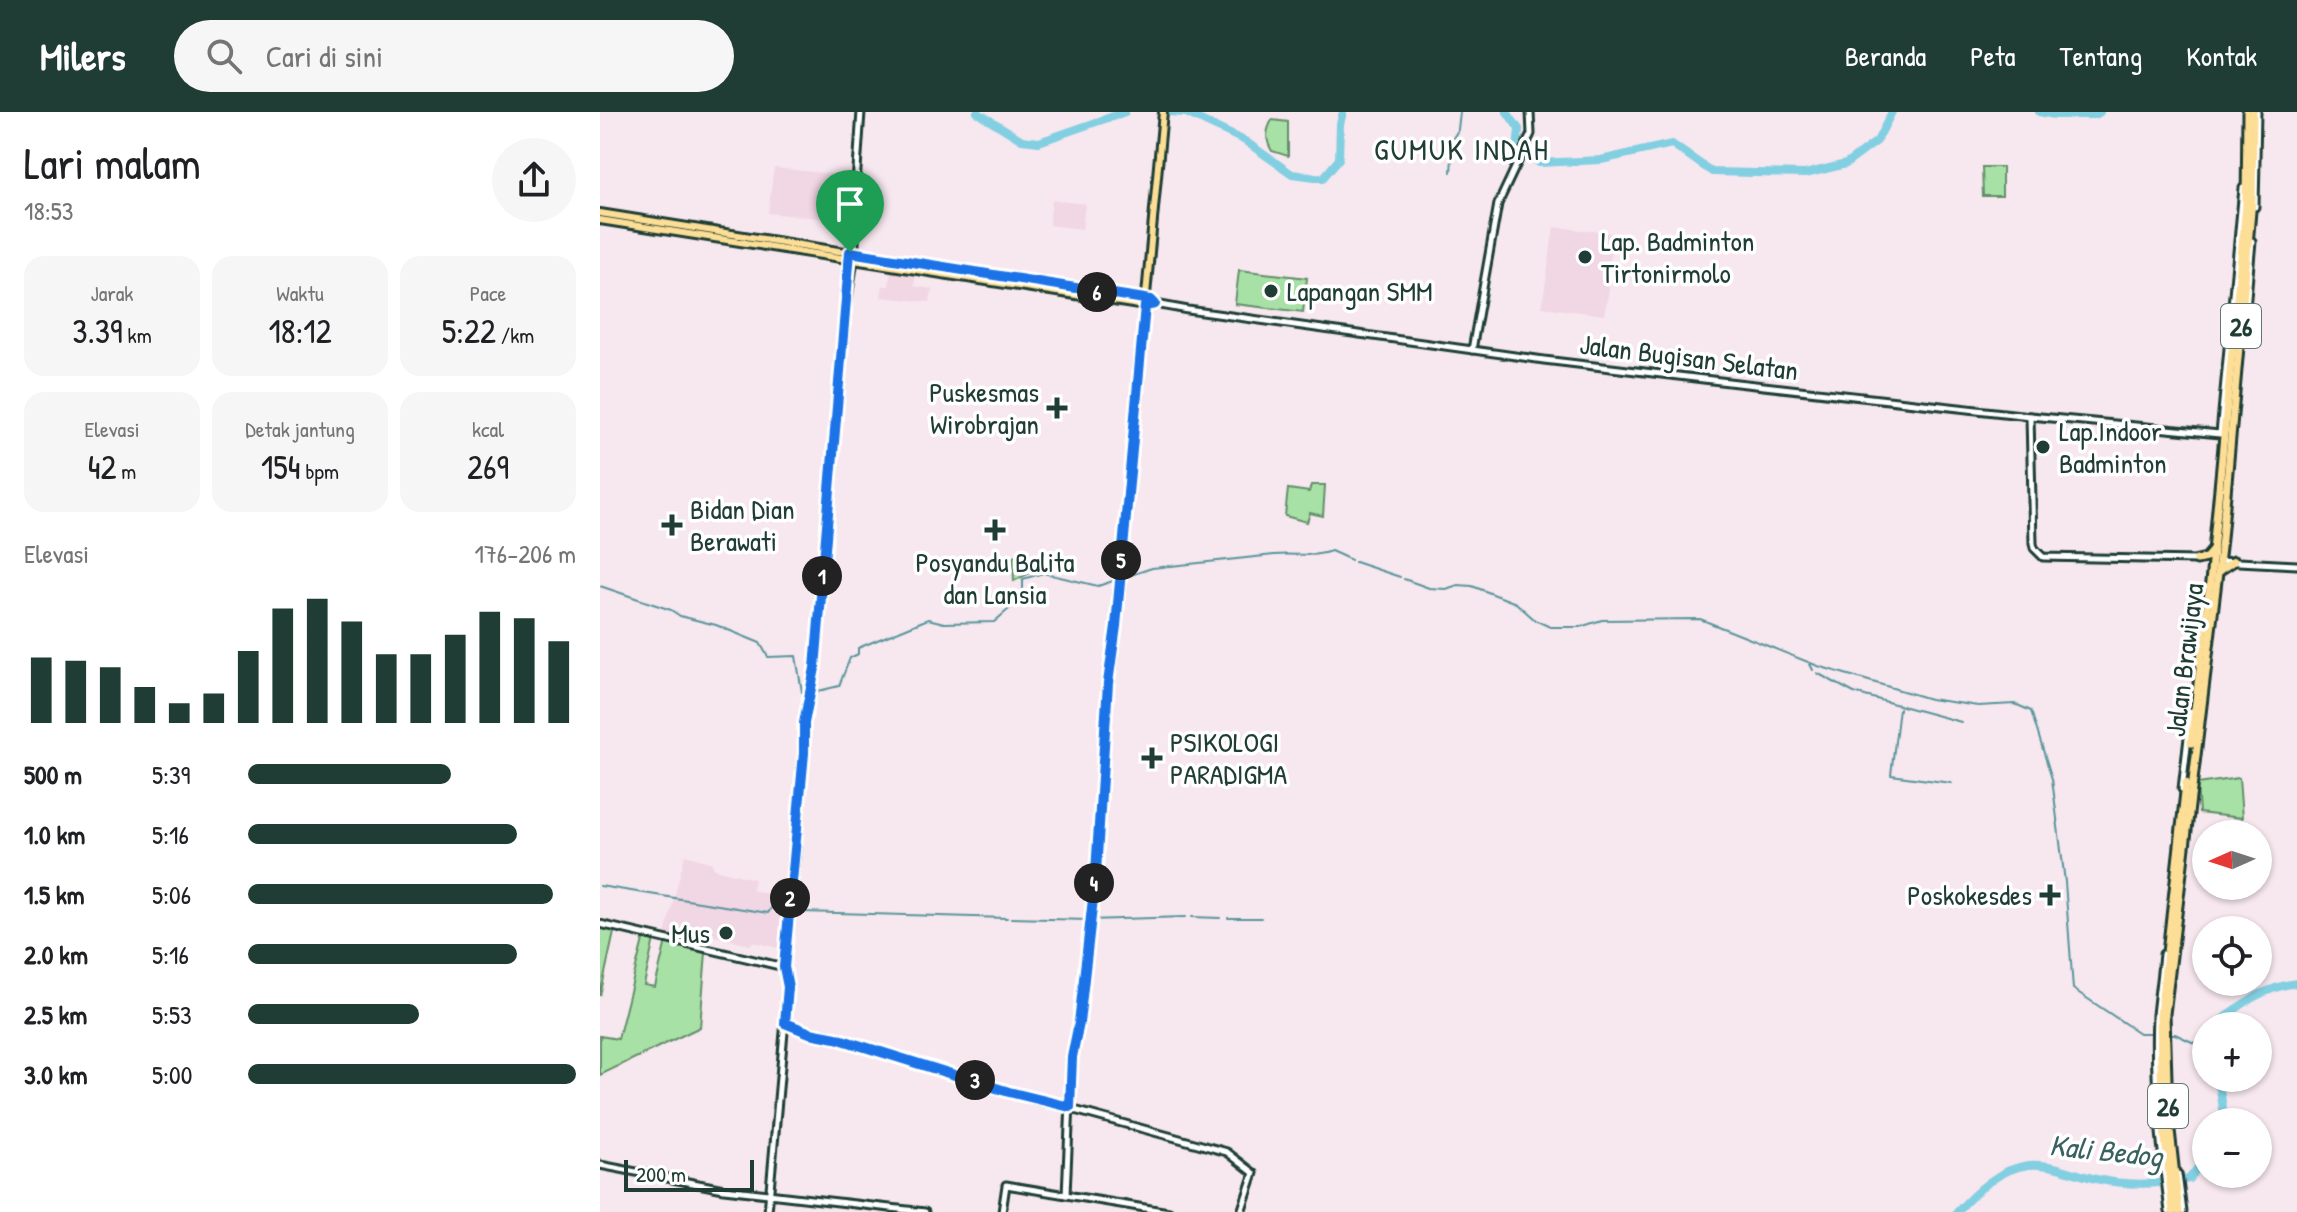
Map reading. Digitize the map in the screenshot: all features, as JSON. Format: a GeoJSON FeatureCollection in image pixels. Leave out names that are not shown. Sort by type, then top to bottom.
{"type":"FeatureCollection","features":[{"type":"Feature","properties":{"kind":"highway","name":"Jalan Brawijaya"},"geometry":{"type":"LineString","coordinates":[[2177,1212],[2160,1015],[2247,281],[2252,200],[2250,112]]}},
{"type":"Feature","properties":{"kind":"highway","name":"Jalan Brawijaya"},"geometry":{"type":"LineString","coordinates":[[2217,548],[2218,496],[2246,194],[2250,112]]}},
{"type":"Feature","properties":{"kind":"highway"},"geometry":{"type":"LineString","coordinates":[[2218,496],[2220,434]]}},
{"type":"Feature","properties":{"kind":"highway"},"geometry":{"type":"LineString","coordinates":[[2217,548],[2234,561],[2214,573],[2197,560],[2206,558],[2217,548]]}},
{"type":"Feature","properties":{"kind":"highway","name":"Jalan Brawijaya"},"geometry":{"type":"LineString","coordinates":[[2163,1052],[2168,1034],[2183,869],[2212,618],[2214,573]]}},
{"type":"Feature","properties":{"kind":"highway"},"geometry":{"type":"LineString","coordinates":[[2163,1052],[2173,1131],[2172,1176]]}},
{"type":"Feature","properties":{"kind":"main road"},"geometry":{"type":"LineString","coordinates":[[600,213],[1146,303],[1163,112]]}},
{"type":"Feature","properties":{"kind":"main road"},"geometry":{"type":"LineString","coordinates":[[600,220],[852,256]]}},
{"type":"Feature","properties":{"kind":"street"},"geometry":{"type":"LineString","coordinates":[[768,1212],[788,987],[784,967],[802,781],[804,723],[815,668],[852,256],[861,112]]}},
{"type":"Feature","properties":{"kind":"street"},"geometry":{"type":"LineString","coordinates":[[1472,350],[1498,204],[1531,134],[1530,112]]}},
{"type":"Feature","properties":{"kind":"street"},"geometry":{"type":"LineString","coordinates":[[2220,434],[2250,112]]}},
{"type":"Feature","properties":{"kind":"street"},"geometry":{"type":"LineString","coordinates":[[1066,1195],[1072,1057],[1087,962],[1119,574],[1146,303]]}},
{"type":"Feature","properties":{"kind":"street","name":"Jalan Bugisan Selatan"},"geometry":{"type":"LineString","coordinates":[[1146,303],[1472,350],[1737,383],[2220,434]]}},
{"type":"Feature","properties":{"kind":"street"},"geometry":{"type":"LineString","coordinates":[[2030,416],[2033,543],[2043,557],[2297,565]]}},
{"type":"Feature","properties":{"kind":"street"},"geometry":{"type":"LineString","coordinates":[[600,924],[784,967]]}},
{"type":"Feature","properties":{"kind":"street"},"geometry":{"type":"LineString","coordinates":[[785,1023],[810,1033],[1231,1154],[1254,1173],[1241,1212]]}},
{"type":"Feature","properties":{"kind":"street"},"geometry":{"type":"LineString","coordinates":[[2163,1052],[2158,1110],[2172,1176]]}},
{"type":"Feature","properties":{"kind":"street"},"geometry":{"type":"LineString","coordinates":[[600,1165],[724,1189],[925,1212]]}},
{"type":"Feature","properties":{"kind":"street"},"geometry":{"type":"LineString","coordinates":[[1002,1212],[1006,1185],[1169,1212]]}},
{"type":"Feature","properties":{"kind":"shaded area"},"geometry":{"type":"Polygon","coordinates":[[[774,168],[843,175],[839,216],[831,215],[830,219],[768,213],[774,168]]]}},
{"type":"Feature","properties":{"kind":"shaded area"},"geometry":{"type":"Polygon","coordinates":[[[1052,200],[1085,204],[1082,229],[1049,225],[1052,200]]]}},
{"type":"Feature","properties":{"kind":"shaded area"},"geometry":{"type":"Polygon","coordinates":[[[1554,227],[1611,233],[1609,289],[1604,315],[1542,307],[1554,227]]]}},
{"type":"Feature","properties":{"kind":"shaded area"},"geometry":{"type":"Polygon","coordinates":[[[891,269],[916,273],[914,286],[932,289],[930,302],[881,297],[883,286],[889,286],[891,269]]]}},
{"type":"Feature","properties":{"kind":"shaded area"},"geometry":{"type":"Polygon","coordinates":[[[685,855],[712,863],[714,869],[754,879],[752,890],[789,900],[787,950],[753,942],[750,945],[687,929],[683,940],[665,935],[685,855]]]}},
{"type":"Feature","properties":{"kind":"green space"},"geometry":{"type":"Polygon","coordinates":[[[1272,120],[1288,122],[1288,156],[1272,151],[1268,143],[1268,128],[1272,120]]]}},
{"type":"Feature","properties":{"kind":"green space"},"geometry":{"type":"Polygon","coordinates":[[[1982,167],[2002,167],[2002,196],[1983,196],[1982,167]]]}},
{"type":"Feature","properties":{"kind":"green space","name":"Lapangan SMM"},"geometry":{"type":"Polygon","coordinates":[[[1239,270],[1307,278],[1303,312],[1235,304],[1239,270]]]}},
{"type":"Feature","properties":{"kind":"green space"},"geometry":{"type":"Polygon","coordinates":[[[1311,485],[1325,485],[1323,516],[1310,513],[1307,522],[1285,516],[1288,489],[1309,492],[1311,485]]]}},
{"type":"Feature","properties":{"kind":"green space"},"geometry":{"type":"Polygon","coordinates":[[[1020,552],[1047,564],[1014,581],[1013,557],[1020,552]]]}},
{"type":"Feature","properties":{"kind":"green space"},"geometry":{"type":"Polygon","coordinates":[[[2239,778],[2242,818],[2199,813],[2197,784],[2239,778]]]}},
{"type":"Feature","properties":{"kind":"green space"},"geometry":{"type":"Polygon","coordinates":[[[600,925],[615,928],[600,996],[600,925]]]}},
{"type":"Feature","properties":{"kind":"green space"},"geometry":{"type":"Polygon","coordinates":[[[644,936],[654,939],[644,985],[655,987],[666,941],[706,952],[700,1027],[600,1075],[600,1036],[618,1039],[644,936]]]}},
{"type":"Feature","properties":{"kind":"waterway"},"geometry":{"type":"LineString","coordinates":[[977,112],[1022,140],[1039,142],[1125,112]]}},
{"type":"Feature","properties":{"kind":"waterway"},"geometry":{"type":"LineString","coordinates":[[1168,112],[1186,113],[1245,141],[1292,174],[1323,178],[1339,159],[1343,112]]}},
{"type":"Feature","properties":{"kind":"waterway"},"geometry":{"type":"LineString","coordinates":[[1458,129],[1460,112]]}},
{"type":"Feature","properties":{"kind":"waterway"},"geometry":{"type":"LineString","coordinates":[[1507,112],[1519,129],[1517,149],[1539,163],[1601,160],[1672,144],[1712,172],[1805,174],[1846,164],[1877,141],[1892,112]]}},
{"type":"Feature","properties":{"kind":"waterway"},"geometry":{"type":"LineString","coordinates":[[2039,112],[2055,115],[2095,115],[2100,112]]}},
{"type":"Feature","properties":{"kind":"waterway"},"geometry":{"type":"LineString","coordinates":[[1452,155],[1450,143],[1458,130]]}},
{"type":"Feature","properties":{"kind":"waterway"},"geometry":{"type":"LineString","coordinates":[[1451,172],[1452,158]]}},
{"type":"Feature","properties":{"kind":"waterway"},"geometry":{"type":"LineString","coordinates":[[810,693],[839,686],[850,658],[858,654],[858,648],[928,619],[944,623],[994,622],[1023,597],[1023,579],[1043,573],[1098,586],[1152,568],[1274,555],[1310,555],[1331,551],[1351,560]]}},
{"type":"Feature","properties":{"kind":"waterway"},"geometry":{"type":"LineString","coordinates":[[1355,562],[1400,577]]}},
{"type":"Feature","properties":{"kind":"waterway"},"geometry":{"type":"LineString","coordinates":[[1404,579],[1429,588],[1472,586],[1516,603],[1535,620],[1550,627],[1580,627],[1602,620],[1700,619],[1818,666],[1930,699],[1978,706],[2015,704],[2031,711],[2052,779],[2065,882],[2073,989],[2139,1033],[2153,1033]]}},
{"type":"Feature","properties":{"kind":"waterway"},"geometry":{"type":"LineString","coordinates":[[600,586],[760,643],[768,657],[796,656],[802,692],[805,692]]}},
{"type":"Feature","properties":{"kind":"waterway"},"geometry":{"type":"LineString","coordinates":[[1810,664],[1813,670]]}},
{"type":"Feature","properties":{"kind":"waterway"},"geometry":{"type":"LineString","coordinates":[[1817,673],[1854,693],[1961,722]]}},
{"type":"Feature","properties":{"kind":"waterway"},"geometry":{"type":"LineString","coordinates":[[1899,708],[1891,775],[1951,783]]}},
{"type":"Feature","properties":{"kind":"waterway"},"geometry":{"type":"LineString","coordinates":[[600,886],[768,913],[775,902],[803,912],[1007,918]]}},
{"type":"Feature","properties":{"kind":"waterway"},"geometry":{"type":"LineString","coordinates":[[1011,918],[1088,920],[1185,917]]}},
{"type":"Feature","properties":{"kind":"waterway"},"geometry":{"type":"LineString","coordinates":[[1192,917],[1220,918]]}},
{"type":"Feature","properties":{"kind":"waterway"},"geometry":{"type":"LineString","coordinates":[[1228,918],[1261,918]]}},
{"type":"Feature","properties":{"kind":"waterway","name":"Kali Bedog"},"geometry":{"type":"LineString","coordinates":[[2232,1012],[2274,988],[2297,983]]}},
{"type":"Feature","properties":{"kind":"waterway"},"geometry":{"type":"LineString","coordinates":[[2168,1034],[2192,1042]]}},
{"type":"Feature","properties":{"kind":"waterway","name":"Kali Bedog"},"geometry":{"type":"LineString","coordinates":[[2220,1092],[2223,1108]]}},
{"type":"Feature","properties":{"kind":"waterway","name":"Kali Bedog"},"geometry":{"type":"LineString","coordinates":[[1957,1212],[1989,1182],[2008,1171],[2029,1165],[2131,1184],[2189,1179],[2192,1175]]}},
{"type":"Feature","properties":{"kind":"place","name":"Lap. Badminton Tirtonirmolo"},"geometry":{"type":"Point","coordinates":[1585,257]}},
{"type":"Feature","properties":{"kind":"place","name":"Lapangan SMM"},"geometry":{"type":"Point","coordinates":[1271,291]}},
{"type":"Feature","properties":{"kind":"place","name":"Puskesmas Wirobrajan"},"geometry":{"type":"Point","coordinates":[1057,408]}},
{"type":"Feature","properties":{"kind":"place","name":"Lap.Indoor Badminton"},"geometry":{"type":"Point","coordinates":[2043,447]}},
{"type":"Feature","properties":{"kind":"place","name":"Bidan Dian Berawati"},"geometry":{"type":"Point","coordinates":[672,525]}},
{"type":"Feature","properties":{"kind":"place","name":"Posyandu Balita dan Lansia"},"geometry":{"type":"Point","coordinates":[995,530]}},
{"type":"Feature","properties":{"kind":"place","name":"PSIKOLOGI PARADIGMA"},"geometry":{"type":"Point","coordinates":[1152,758]}},
{"type":"Feature","properties":{"kind":"place","name":"Poskokesdes"},"geometry":{"type":"Point","coordinates":[2050,895]}},
{"type":"Feature","properties":{"kind":"place","name":"Mus"},"geometry":{"type":"Point","coordinates":[726,933]}},
{"type":"Feature","properties":{"kind":"district","name":"GUMUK INDAH"},"geometry":{"type":"Point","coordinates":[1462,149]}},
{"type":"Feature","properties":{"kind":"route"},"geometry":{"type":"LineString","coordinates":[[850,252],[1151,300],[1155,304],[1145,306],[1108,683],[1096,872],[1087,962],[1072,1057],[1070,1107],[1009,1092],[785,1023],[788,987],[784,967],[803,737],[815,668],[850,252]]}}]}
